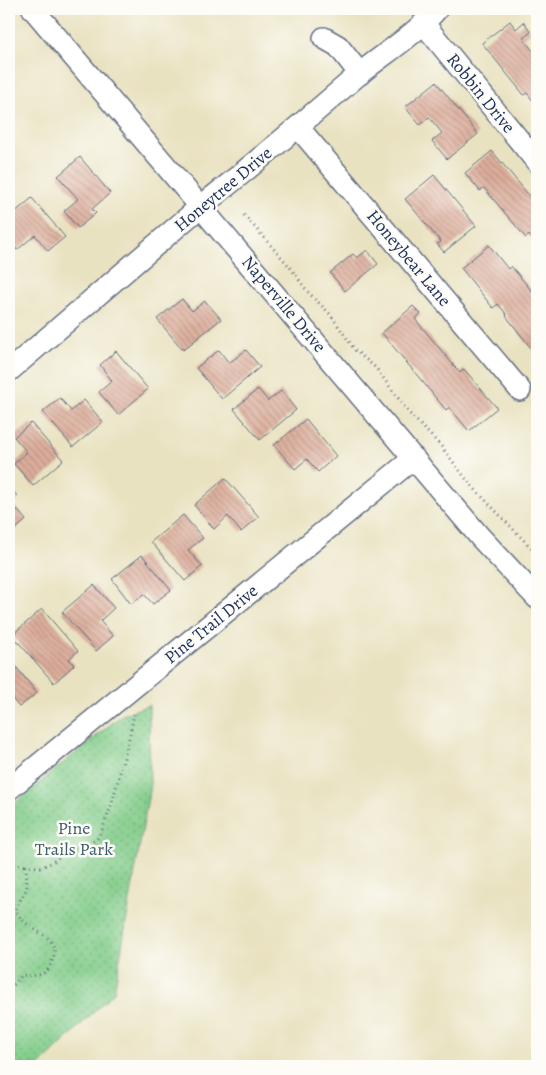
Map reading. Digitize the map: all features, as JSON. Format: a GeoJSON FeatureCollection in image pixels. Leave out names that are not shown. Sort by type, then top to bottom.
{"type":"FeatureCollection","features":[{"type":"Feature","properties":{"kind":"street","name":"Naperville Drive"},"geometry":{"type":"LineString","coordinates":[[33,9],[480,537],[537,598]]}},
{"type":"Feature","properties":{"kind":"street","name":"Honeytree Drive"},"geometry":{"type":"LineString","coordinates":[[9,370],[200,207],[430,16]]}},
{"type":"Feature","properties":{"kind":"street","name":"Robbin Drive"},"geometry":{"type":"LineString","coordinates":[[430,16],[537,162]]}},
{"type":"Feature","properties":{"kind":"street"},"geometry":{"type":"LineString","coordinates":[[324,38],[338,46],[360,74]]}},
{"type":"Feature","properties":{"kind":"street","name":"Honeybear Lane"},"geometry":{"type":"LineString","coordinates":[[298,127],[520,390]]}},
{"type":"Feature","properties":{"kind":"street","name":"Pine Trail Drive"},"geometry":{"type":"LineString","coordinates":[[9,789],[414,458]]}},
{"type":"Feature","properties":{"kind":"path"},"geometry":{"type":"LineString","coordinates":[[244,215],[290,266],[306,291],[330,314],[355,350],[376,368],[409,412],[441,446],[470,484],[537,554]]}},
{"type":"Feature","properties":{"kind":"path"},"geometry":{"type":"LineString","coordinates":[[9,863],[42,867],[54,862],[75,847],[87,845],[97,840],[112,803],[135,709]]}},
{"type":"Feature","properties":{"kind":"path"},"geometry":{"type":"LineString","coordinates":[[9,987],[15,984],[22,975],[35,977],[48,970],[54,958],[54,947],[48,938],[25,922],[15,910],[27,888],[26,866]]}},
{"type":"Feature","properties":{"kind":"green space","name":"Pine Trails Park"},"geometry":{"type":"Polygon","coordinates":[[[149,705],[150,786],[114,992],[39,1066],[9,1066],[9,808],[122,715],[149,705]]]}},
{"type":"Feature","properties":{"kind":"building"},"geometry":{"type":"Polygon","coordinates":[[[510,21],[516,29],[524,22],[531,32],[523,38],[537,56],[537,106],[527,93],[524,95],[482,43],[510,21]]]}},
{"type":"Feature","properties":{"kind":"building"},"geometry":{"type":"Polygon","coordinates":[[[436,82],[478,134],[447,159],[432,141],[442,133],[429,117],[420,125],[405,107],[436,82]]]}},
{"type":"Feature","properties":{"kind":"building"},"geometry":{"type":"Polygon","coordinates":[[[492,151],[537,205],[537,245],[529,235],[526,238],[484,188],[480,191],[465,173],[492,151]]]}},
{"type":"Feature","properties":{"kind":"building"},"geometry":{"type":"Polygon","coordinates":[[[80,157],[110,193],[92,209],[96,213],[78,228],[64,211],[78,199],[58,176],[80,157]]]}},
{"type":"Feature","properties":{"kind":"building"},"geometry":{"type":"Polygon","coordinates":[[[434,175],[476,226],[444,252],[437,244],[441,242],[405,199],[434,175]]]}},
{"type":"Feature","properties":{"kind":"building"},"geometry":{"type":"Polygon","coordinates":[[[32,198],[65,237],[48,251],[35,235],[17,250],[9,240],[9,217],[32,198]]]}},
{"type":"Feature","properties":{"kind":"building"},"geometry":{"type":"Polygon","coordinates":[[[489,245],[508,269],[511,266],[537,297],[537,356],[498,304],[493,308],[461,268],[489,245]]]}},
{"type":"Feature","properties":{"kind":"building"},"geometry":{"type":"Polygon","coordinates":[[[367,250],[378,264],[345,291],[330,273],[353,254],[357,258],[367,250]]]}},
{"type":"Feature","properties":{"kind":"building"},"geometry":{"type":"Polygon","coordinates":[[[182,299],[192,311],[205,301],[221,319],[183,350],[157,319],[182,299]]]}},
{"type":"Feature","properties":{"kind":"building"},"geometry":{"type":"Polygon","coordinates":[[[413,306],[421,314],[415,319],[460,373],[464,369],[497,408],[469,431],[449,407],[446,410],[382,333],[413,306]]]}},
{"type":"Feature","properties":{"kind":"building"},"geometry":{"type":"Polygon","coordinates":[[[219,350],[229,363],[246,350],[260,367],[222,399],[196,368],[219,350]]]}},
{"type":"Feature","properties":{"kind":"building"},"geometry":{"type":"Polygon","coordinates":[[[116,351],[148,389],[118,415],[99,392],[112,381],[100,365],[116,351]]]}},
{"type":"Feature","properties":{"kind":"building"},"geometry":{"type":"Polygon","coordinates":[[[258,389],[268,401],[281,391],[296,410],[260,440],[234,409],[258,389]]]}},
{"type":"Feature","properties":{"kind":"building"},"geometry":{"type":"Polygon","coordinates":[[[60,398],[71,411],[84,400],[103,422],[73,447],[43,412],[60,398]]]}},
{"type":"Feature","properties":{"kind":"building"},"geometry":{"type":"Polygon","coordinates":[[[306,419],[336,456],[318,472],[307,459],[295,469],[274,445],[306,419]]]}},
{"type":"Feature","properties":{"kind":"building"},"geometry":{"type":"Polygon","coordinates":[[[31,423],[63,460],[33,486],[14,464],[27,452],[14,437],[31,423]]]}},
{"type":"Feature","properties":{"kind":"building"},"geometry":{"type":"Polygon","coordinates":[[[225,478],[259,517],[241,532],[228,516],[214,529],[194,505],[225,478]]]}},
{"type":"Feature","properties":{"kind":"building"},"geometry":{"type":"Polygon","coordinates":[[[9,486],[17,496],[10,501],[26,520],[9,535],[9,486]]]}},
{"type":"Feature","properties":{"kind":"building"},"geometry":{"type":"Polygon","coordinates":[[[183,515],[203,538],[188,550],[202,566],[185,581],[151,542],[183,515]]]}},
{"type":"Feature","properties":{"kind":"building"},"geometry":{"type":"Polygon","coordinates":[[[142,555],[171,590],[153,604],[144,594],[131,604],[112,579],[142,555]]]}},
{"type":"Feature","properties":{"kind":"building"},"geometry":{"type":"Polygon","coordinates":[[[94,585],[114,608],[100,621],[113,636],[96,651],[62,612],[94,585]]]}},
{"type":"Feature","properties":{"kind":"building"},"geometry":{"type":"Polygon","coordinates":[[[42,609],[78,651],[69,659],[74,665],[54,683],[12,635],[42,609]]]}},
{"type":"Feature","properties":{"kind":"building"},"geometry":{"type":"Polygon","coordinates":[[[9,658],[37,693],[19,707],[10,696],[9,698],[9,658]]]}}]}
